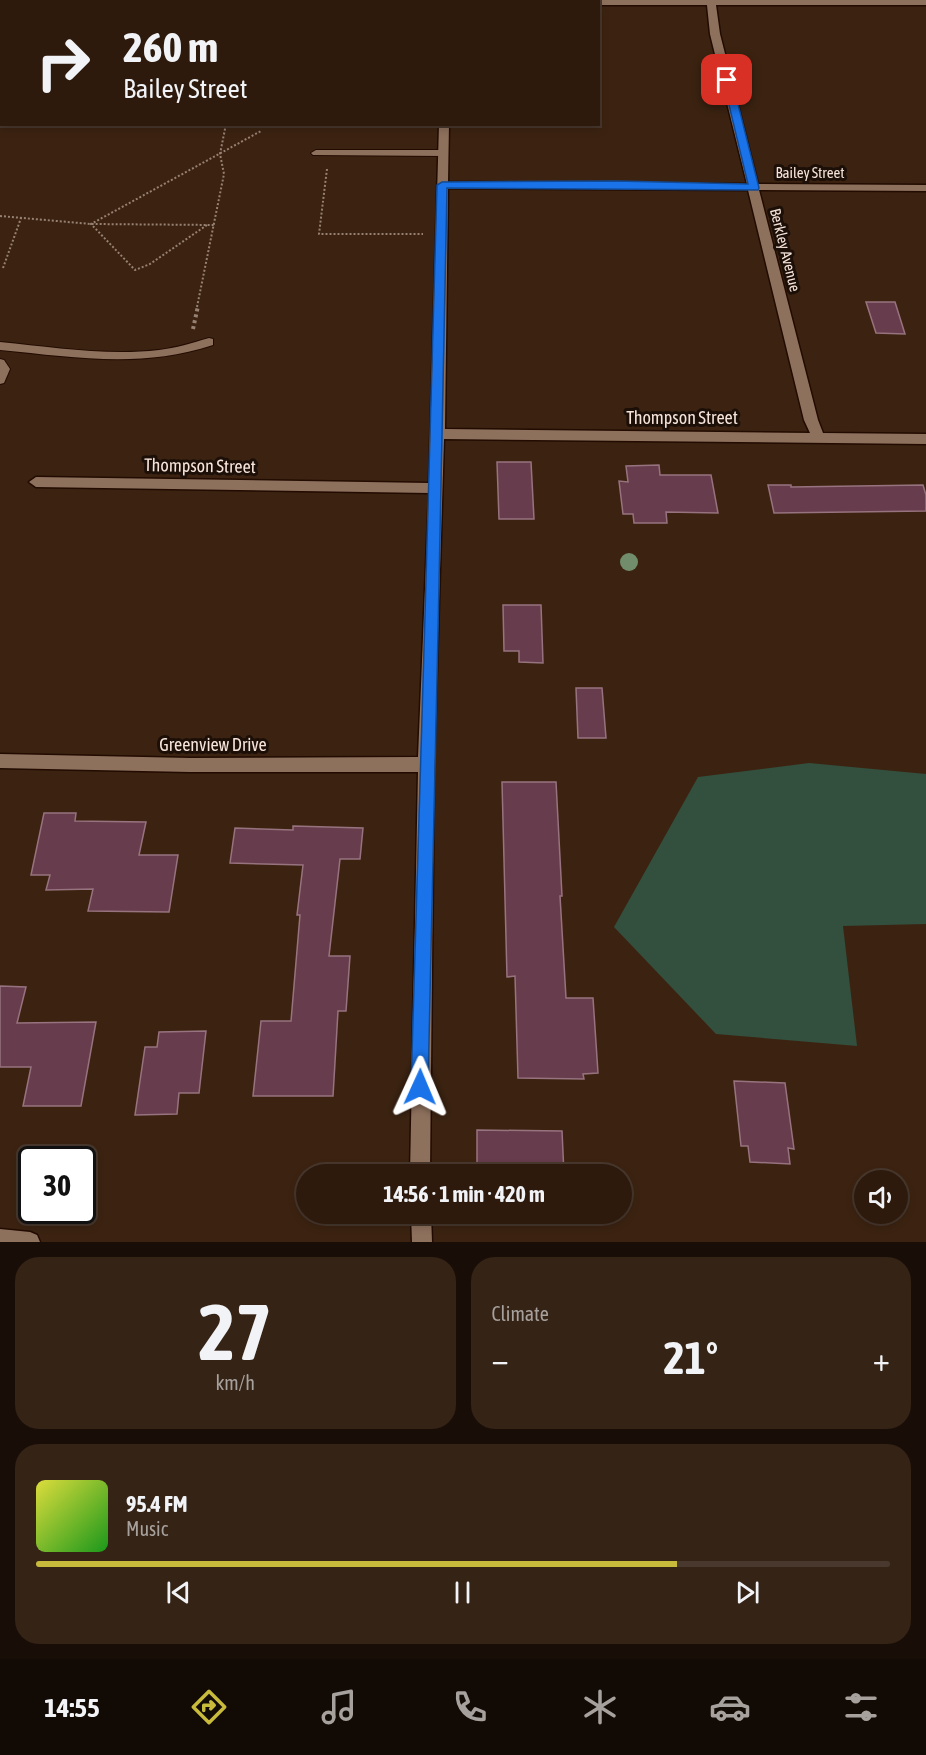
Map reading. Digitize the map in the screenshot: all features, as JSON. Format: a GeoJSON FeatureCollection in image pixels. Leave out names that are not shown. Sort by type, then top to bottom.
{"type":"FeatureCollection","features":[{"type":"Feature","properties":{"kind":"street","name":"Berkley Avenue"},"geometry":{"type":"LineString","coordinates":[[711,0],[715,34],[811,420],[818,436]]}},
{"type":"Feature","properties":{"kind":"street"},"geometry":{"type":"LineString","coordinates":[[600,1],[926,2]]}},
{"type":"Feature","properties":{"kind":"street"},"geometry":{"type":"LineString","coordinates":[[420,1164],[426,764],[438,434],[444,126]]}},
{"type":"Feature","properties":{"kind":"street","name":"Bailey Street"},"geometry":{"type":"LineString","coordinates":[[442,185],[616,184],[754,188],[926,188]]}},
{"type":"Feature","properties":{"kind":"street","name":"Thompson Street"},"geometry":{"type":"LineString","coordinates":[[438,434],[926,438]]}},
{"type":"Feature","properties":{"kind":"street","name":"Thompson Street"},"geometry":{"type":"LineString","coordinates":[[36,482],[436,488]]}},
{"type":"Feature","properties":{"kind":"street","name":"Greenview Drive"},"geometry":{"type":"LineString","coordinates":[[0,761],[190,765],[426,764]]}},
{"type":"Feature","properties":{"kind":"street"},"geometry":{"type":"LineString","coordinates":[[421,1224],[422,1242]]}},
{"type":"Feature","properties":{"kind":"street"},"geometry":{"type":"LineString","coordinates":[[0,1239],[30,1242]]}},
{"type":"Feature","properties":{"kind":"lane"},"geometry":{"type":"LineString","coordinates":[[316,153],[443,153]]}},
{"type":"Feature","properties":{"kind":"lane"},"geometry":{"type":"LineString","coordinates":[[0,346],[146,357],[190,350],[209,342]]}},
{"type":"Feature","properties":{"kind":"path"},"geometry":{"type":"LineString","coordinates":[[192,333],[224,174],[220,154],[226,126]]}},
{"type":"Feature","properties":{"kind":"path"},"geometry":{"type":"LineString","coordinates":[[91,224],[261,131]]}},
{"type":"Feature","properties":{"kind":"path"},"geometry":{"type":"LineString","coordinates":[[329,153],[319,234],[441,234]]}},
{"type":"Feature","properties":{"kind":"path"},"geometry":{"type":"LineString","coordinates":[[0,216],[91,224],[214,225]]}},
{"type":"Feature","properties":{"kind":"path"},"geometry":{"type":"LineString","coordinates":[[3,268],[21,218]]}},
{"type":"Feature","properties":{"kind":"path"},"geometry":{"type":"LineString","coordinates":[[91,224],[135,270],[150,264],[207,225]]}},
{"type":"Feature","properties":{"kind":"green space"},"geometry":{"type":"Polygon","coordinates":[[[809,763],[926,774],[926,924],[843,926],[857,1046],[716,1034],[614,927],[698,777],[809,763]]]}},
{"type":"Feature","properties":{"kind":"building"},"geometry":{"type":"Polygon","coordinates":[[[866,302],[895,302],[905,334],[876,333],[866,302]]]}},
{"type":"Feature","properties":{"kind":"building"},"geometry":{"type":"Polygon","coordinates":[[[497,462],[531,462],[534,519],[499,519],[497,462]]]}},
{"type":"Feature","properties":{"kind":"building"},"geometry":{"type":"Polygon","coordinates":[[[659,465],[660,475],[711,475],[718,513],[666,512],[667,523],[634,523],[633,514],[623,514],[619,481],[628,482],[626,466],[659,465]]]}},
{"type":"Feature","properties":{"kind":"building"},"geometry":{"type":"Polygon","coordinates":[[[768,485],[791,485],[791,487],[923,485],[926,495],[926,511],[774,513],[768,485]]]}},
{"type":"Feature","properties":{"kind":"building"},"geometry":{"type":"Polygon","coordinates":[[[503,605],[541,605],[543,663],[519,662],[519,651],[504,651],[503,605]]]}},
{"type":"Feature","properties":{"kind":"building"},"geometry":{"type":"Polygon","coordinates":[[[576,688],[602,688],[606,738],[578,738],[576,688]]]}},
{"type":"Feature","properties":{"kind":"building"},"geometry":{"type":"Polygon","coordinates":[[[502,782],[556,782],[566,998],[593,998],[598,1073],[583,1074],[584,1079],[518,1078],[515,976],[507,977],[502,782]]]}},
{"type":"Feature","properties":{"kind":"building"},"geometry":{"type":"Polygon","coordinates":[[[44,813],[76,813],[75,821],[146,822],[139,855],[178,855],[169,912],[88,911],[93,889],[46,890],[50,875],[31,875],[44,813]]]}},
{"type":"Feature","properties":{"kind":"building"},"geometry":{"type":"Polygon","coordinates":[[[293,826],[363,828],[360,859],[340,859],[329,956],[350,956],[346,1011],[338,1011],[333,1096],[253,1096],[261,1021],[291,1021],[300,915],[297,915],[303,865],[230,863],[235,828],[293,830],[293,826]]]}},
{"type":"Feature","properties":{"kind":"building"},"geometry":{"type":"Polygon","coordinates":[[[0,986],[26,987],[17,1023],[96,1022],[81,1106],[23,1106],[31,1067],[0,1067],[0,986]]]}},
{"type":"Feature","properties":{"kind":"building"},"geometry":{"type":"Polygon","coordinates":[[[206,1031],[199,1093],[179,1093],[177,1114],[135,1115],[145,1047],[157,1047],[159,1032],[206,1031]]]}},
{"type":"Feature","properties":{"kind":"building"},"geometry":{"type":"Polygon","coordinates":[[[734,1081],[785,1083],[794,1149],[788,1148],[790,1164],[750,1162],[748,1146],[741,1146],[734,1081]]]}},
{"type":"Feature","properties":{"kind":"building"},"geometry":{"type":"Polygon","coordinates":[[[477,1130],[562,1131],[564,1164],[477,1164],[477,1130]]]}},
{"type":"Feature","properties":{"kind":"route"},"geometry":{"type":"LineString","coordinates":[[420,1087],[426,764],[438,434],[442,185],[616,184],[754,188],[727,80]]}}]}
